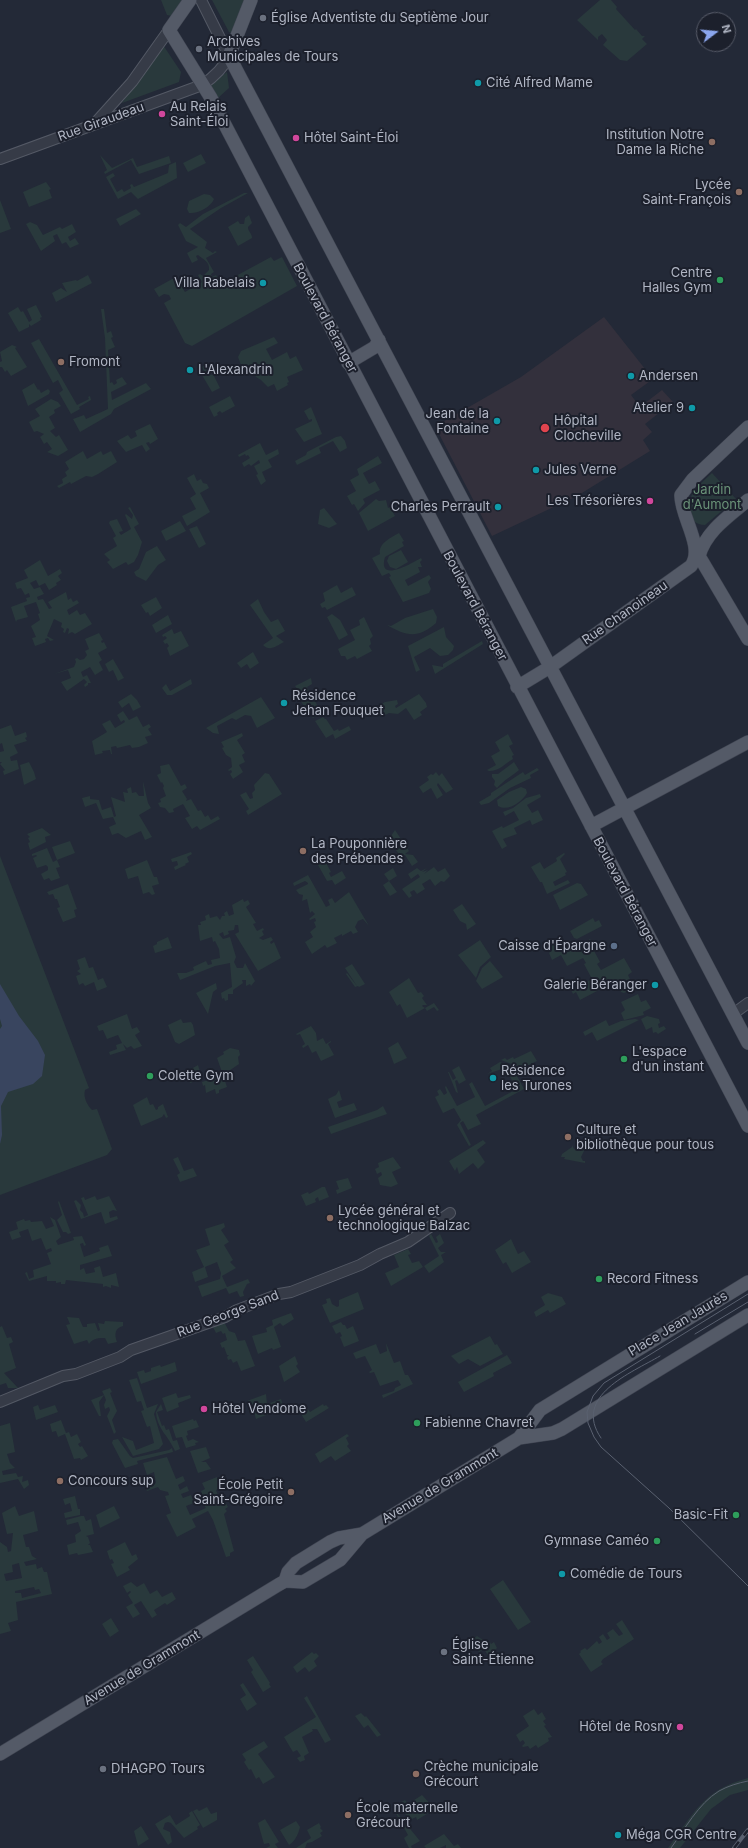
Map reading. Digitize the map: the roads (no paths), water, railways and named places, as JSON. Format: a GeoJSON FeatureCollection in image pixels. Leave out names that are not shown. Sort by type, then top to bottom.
{"type":"FeatureCollection","features":[{"type":"Feature","properties":{"kind":"main road"},"geometry":{"type":"LineString","coordinates":[[169,30],[190,0]]}},
{"type":"Feature","properties":{"kind":"main road"},"geometry":{"type":"LineString","coordinates":[[251,0],[229,56],[748,1044]]}},
{"type":"Feature","properties":{"kind":"main road","name":"Boulevard Béranger"},"geometry":{"type":"LineString","coordinates":[[169,30],[202,84],[748,1126]]}},
{"type":"Feature","properties":{"kind":"main road"},"geometry":{"type":"LineString","coordinates":[[348,363],[375,347],[379,340]]}},
{"type":"Feature","properties":{"kind":"main road"},"geometry":{"type":"LineString","coordinates":[[748,427],[683,492],[682,505],[689,524],[697,556],[748,639]]}},
{"type":"Feature","properties":{"kind":"main road","name":"Rue Chanoineau"},"geometry":{"type":"LineString","coordinates":[[517,687],[550,667],[691,566],[702,546],[715,528],[748,500]]}},
{"type":"Feature","properties":{"kind":"main road"},"geometry":{"type":"LineString","coordinates":[[689,524],[695,529],[704,531],[715,528]]}},
{"type":"Feature","properties":{"kind":"main road"},"geometry":{"type":"LineString","coordinates":[[591,826],[748,742]]}},
{"type":"Feature","properties":{"kind":"main road","name":"Place Jean Jaurès"},"geometry":{"type":"LineString","coordinates":[[609,1367],[748,1282]]}},
{"type":"Feature","properties":{"kind":"main road","name":"Avenue de Grammont"},"geometry":{"type":"LineString","coordinates":[[519,1438],[562,1430],[748,1315]]}},
{"type":"Feature","properties":{"kind":"main road","name":"Avenue de Grammont"},"geometry":{"type":"LineString","coordinates":[[0,1754],[285,1582],[304,1582],[340,1560],[362,1534],[519,1438],[540,1410],[609,1367]]}},
{"type":"Feature","properties":{"kind":"main road","name":"Avenue de Grammont"},"geometry":{"type":"LineString","coordinates":[[285,1582],[288,1572],[296,1563],[339,1538],[362,1534]]}},
{"type":"Feature","properties":{"kind":"street"},"geometry":{"type":"LineString","coordinates":[[201,0],[229,56]]}},
{"type":"Feature","properties":{"kind":"street"},"geometry":{"type":"LineString","coordinates":[[95,123],[132,82],[169,30]]}},
{"type":"Feature","properties":{"kind":"street","name":"Rue Giraudeau"},"geometry":{"type":"LineString","coordinates":[[0,159],[202,84],[222,68],[229,56]]}},
{"type":"Feature","properties":{"kind":"street"},"geometry":{"type":"LineString","coordinates":[[732,1014],[748,1004]]}},
{"type":"Feature","properties":{"kind":"street","name":"Rue George Sand"},"geometry":{"type":"LineString","coordinates":[[0,1402],[42,1384],[120,1358],[131,1350],[225,1317],[237,1310],[360,1265],[380,1254],[408,1242],[450,1214]]}},
{"type":"Feature","properties":{"kind":"water"},"geometry":{"type":"Polygon","coordinates":[[[0,984],[19,1016],[38,1041],[45,1055],[42,1076],[33,1084],[8,1092],[1,1106],[2,1135],[0,1144],[0,1029],[2,1026],[0,1019],[0,984]]]}},
{"type":"Feature","properties":{"kind":"tram line"},"geometry":{"type":"LineString","coordinates":[[748,1294],[604,1383],[593,1396],[587,1412],[588,1423],[594,1437],[601,1447],[669,1508],[748,1586]]}},
{"type":"Feature","properties":{"kind":"tram line"},"geometry":{"type":"LineString","coordinates":[[695,1334],[748,1302]]}},
{"type":"Feature","properties":{"kind":"tram line"},"geometry":{"type":"LineString","coordinates":[[601,1438],[594,1423],[594,1410],[599,1398],[621,1378],[660,1356]]}},
{"type":"Feature","properties":{"kind":"tram line"},"geometry":{"type":"LineString","coordinates":[[671,1848],[692,1817],[711,1796],[726,1788],[748,1781]]}},
{"type":"Feature","properties":{"kind":"railway"},"geometry":{"type":"LineString","coordinates":[[734,1848],[748,1830]]}},
{"type":"Feature","properties":{"kind":"place","name":"Église Adventiste du Septième Jour"},"geometry":{"type":"Point","coordinates":[263,18]}},
{"type":"Feature","properties":{"kind":"place","name":"Archives Municipales de Tours"},"geometry":{"type":"Point","coordinates":[199,49]}},
{"type":"Feature","properties":{"kind":"place","name":"Cité Alfred Mame"},"geometry":{"type":"Point","coordinates":[478,83]}},
{"type":"Feature","properties":{"kind":"place","name":"Au Relais Saint-Éloi"},"geometry":{"type":"Point","coordinates":[162,114]}},
{"type":"Feature","properties":{"kind":"place","name":"Hôtel Saint-Éloi"},"geometry":{"type":"Point","coordinates":[296,138]}},
{"type":"Feature","properties":{"kind":"place","name":"Institution Notre Dame la Riche"},"geometry":{"type":"Point","coordinates":[712,142]}},
{"type":"Feature","properties":{"kind":"place","name":"Lycée Saint-François"},"geometry":{"type":"Point","coordinates":[739,192]}},
{"type":"Feature","properties":{"kind":"place","name":"Centre Halles Gym"},"geometry":{"type":"Point","coordinates":[720,280]}},
{"type":"Feature","properties":{"kind":"place","name":"Villa Rabelais"},"geometry":{"type":"Point","coordinates":[263,283]}},
{"type":"Feature","properties":{"kind":"place","name":"Fromont"},"geometry":{"type":"Point","coordinates":[61,362]}},
{"type":"Feature","properties":{"kind":"place","name":"L'Alexandrin"},"geometry":{"type":"Point","coordinates":[190,370]}},
{"type":"Feature","properties":{"kind":"place","name":"Andersen"},"geometry":{"type":"Point","coordinates":[631,376]}},
{"type":"Feature","properties":{"kind":"place","name":"Atelier 9"},"geometry":{"type":"Point","coordinates":[692,408]}},
{"type":"Feature","properties":{"kind":"place","name":"Jean de la Fontaine"},"geometry":{"type":"Point","coordinates":[497,421]}},
{"type":"Feature","properties":{"kind":"place","name":"Hôpital Clocheville"},"geometry":{"type":"Point","coordinates":[545,428]}},
{"type":"Feature","properties":{"kind":"place","name":"Jules Verne"},"geometry":{"type":"Point","coordinates":[536,470]}},
{"type":"Feature","properties":{"kind":"place","name":"Les Trésorières"},"geometry":{"type":"Point","coordinates":[650,501]}},
{"type":"Feature","properties":{"kind":"place","name":"Charles Perrault"},"geometry":{"type":"Point","coordinates":[498,507]}},
{"type":"Feature","properties":{"kind":"place","name":"Résidence Jehan Fouquet"},"geometry":{"type":"Point","coordinates":[284,703]}},
{"type":"Feature","properties":{"kind":"place","name":"La Pouponnière des Prébendes"},"geometry":{"type":"Point","coordinates":[303,851]}},
{"type":"Feature","properties":{"kind":"place","name":"Caisse d'Épargne"},"geometry":{"type":"Point","coordinates":[614,946]}},
{"type":"Feature","properties":{"kind":"place","name":"Galerie Béranger"},"geometry":{"type":"Point","coordinates":[655,985]}},
{"type":"Feature","properties":{"kind":"place","name":"L'espace d'un instant"},"geometry":{"type":"Point","coordinates":[624,1059]}},
{"type":"Feature","properties":{"kind":"place","name":"Colette Gym"},"geometry":{"type":"Point","coordinates":[150,1076]}},
{"type":"Feature","properties":{"kind":"place","name":"Résidence les Turones"},"geometry":{"type":"Point","coordinates":[493,1078]}},
{"type":"Feature","properties":{"kind":"place","name":"Culture et bibliothèque pour tous"},"geometry":{"type":"Point","coordinates":[568,1137]}},
{"type":"Feature","properties":{"kind":"place","name":"Lycée général et technologique Balzac"},"geometry":{"type":"Point","coordinates":[330,1218]}},
{"type":"Feature","properties":{"kind":"place","name":"Record Fitness"},"geometry":{"type":"Point","coordinates":[599,1279]}},
{"type":"Feature","properties":{"kind":"place","name":"Hôtel Vendome"},"geometry":{"type":"Point","coordinates":[204,1409]}},
{"type":"Feature","properties":{"kind":"place","name":"Fabienne Chavret"},"geometry":{"type":"Point","coordinates":[417,1423]}},
{"type":"Feature","properties":{"kind":"place","name":"Concours sup"},"geometry":{"type":"Point","coordinates":[60,1481]}},
{"type":"Feature","properties":{"kind":"place","name":"École Petit Saint-Grégoire"},"geometry":{"type":"Point","coordinates":[291,1492]}},
{"type":"Feature","properties":{"kind":"place","name":"Basic-Fit"},"geometry":{"type":"Point","coordinates":[736,1515]}},
{"type":"Feature","properties":{"kind":"place","name":"Gymnase Caméo"},"geometry":{"type":"Point","coordinates":[657,1541]}},
{"type":"Feature","properties":{"kind":"place","name":"Comédie de Tours"},"geometry":{"type":"Point","coordinates":[562,1574]}},
{"type":"Feature","properties":{"kind":"place","name":"Église Saint-Étienne"},"geometry":{"type":"Point","coordinates":[444,1652]}},
{"type":"Feature","properties":{"kind":"place","name":"Hôtel de Rosny"},"geometry":{"type":"Point","coordinates":[680,1727]}},
{"type":"Feature","properties":{"kind":"place","name":"DHAGPO Tours"},"geometry":{"type":"Point","coordinates":[103,1769]}},
{"type":"Feature","properties":{"kind":"place","name":"Crèche municipale Grécourt"},"geometry":{"type":"Point","coordinates":[416,1774]}},
{"type":"Feature","properties":{"kind":"place","name":"École maternelle Grécourt"},"geometry":{"type":"Point","coordinates":[348,1815]}},
{"type":"Feature","properties":{"kind":"place","name":"Méga CGR Centre"},"geometry":{"type":"Point","coordinates":[618,1835]}},
{"type":"Feature","properties":{"kind":"park label","name":"Jardin d'Aumont"},"geometry":{"type":"Point","coordinates":[712,498]}}]}
